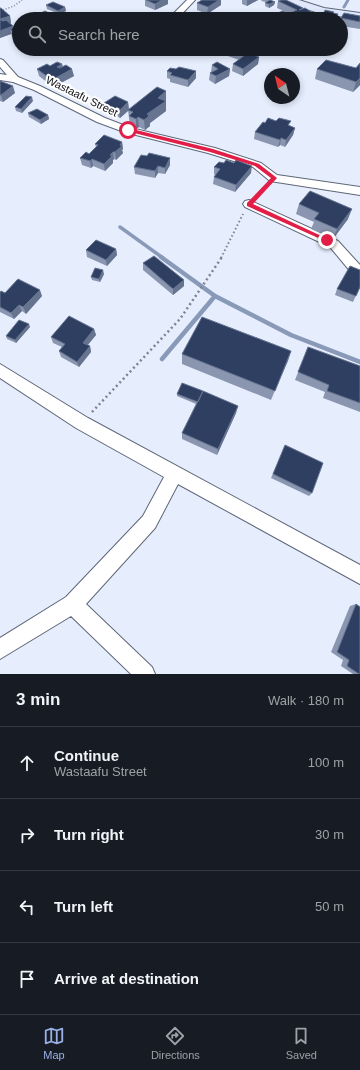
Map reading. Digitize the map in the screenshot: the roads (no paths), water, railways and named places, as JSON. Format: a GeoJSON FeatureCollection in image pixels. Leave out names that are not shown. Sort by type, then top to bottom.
{"type":"FeatureCollection","features":[{"type":"Feature","properties":{"kind":"main road"},"geometry":{"type":"LineString","coordinates":[[288,0],[330,12]]}},
{"type":"Feature","properties":{"kind":"main road"},"geometry":{"type":"LineString","coordinates":[[348,14],[360,16]]}},
{"type":"Feature","properties":{"kind":"street"},"geometry":{"type":"LineString","coordinates":[[179,12],[191,0]]}},
{"type":"Feature","properties":{"kind":"street"},"geometry":{"type":"LineString","coordinates":[[0,62],[15,79]]}},
{"type":"Feature","properties":{"kind":"street","name":"Wastaafu Street"},"geometry":{"type":"LineString","coordinates":[[0,77],[15,79],[101,120],[128,130],[211,150],[257,165],[274,178],[360,191]]}},
{"type":"Feature","properties":{"kind":"street"},"geometry":{"type":"LineString","coordinates":[[249,204],[334,244],[360,274]]}},
{"type":"Feature","properties":{"kind":"street"},"geometry":{"type":"LineString","coordinates":[[0,370],[82,423],[360,575]]}},
{"type":"Feature","properties":{"kind":"street"},"geometry":{"type":"LineString","coordinates":[[0,649],[73,604],[149,522],[175,473]]}},
{"type":"Feature","properties":{"kind":"street"},"geometry":{"type":"LineString","coordinates":[[73,604],[145,674]]}},
{"type":"Feature","properties":{"kind":"waterway"},"geometry":{"type":"LineString","coordinates":[[344,7],[348,0]]}},
{"type":"Feature","properties":{"kind":"waterway"},"geometry":{"type":"LineString","coordinates":[[120,227],[163,258]]}},
{"type":"Feature","properties":{"kind":"waterway"},"geometry":{"type":"LineString","coordinates":[[161,257],[215,296]]}},
{"type":"Feature","properties":{"kind":"waterway"},"geometry":{"type":"LineString","coordinates":[[162,359],[215,296]]}},
{"type":"Feature","properties":{"kind":"waterway"},"geometry":{"type":"LineString","coordinates":[[215,296],[291,335],[360,362]]}}]}
